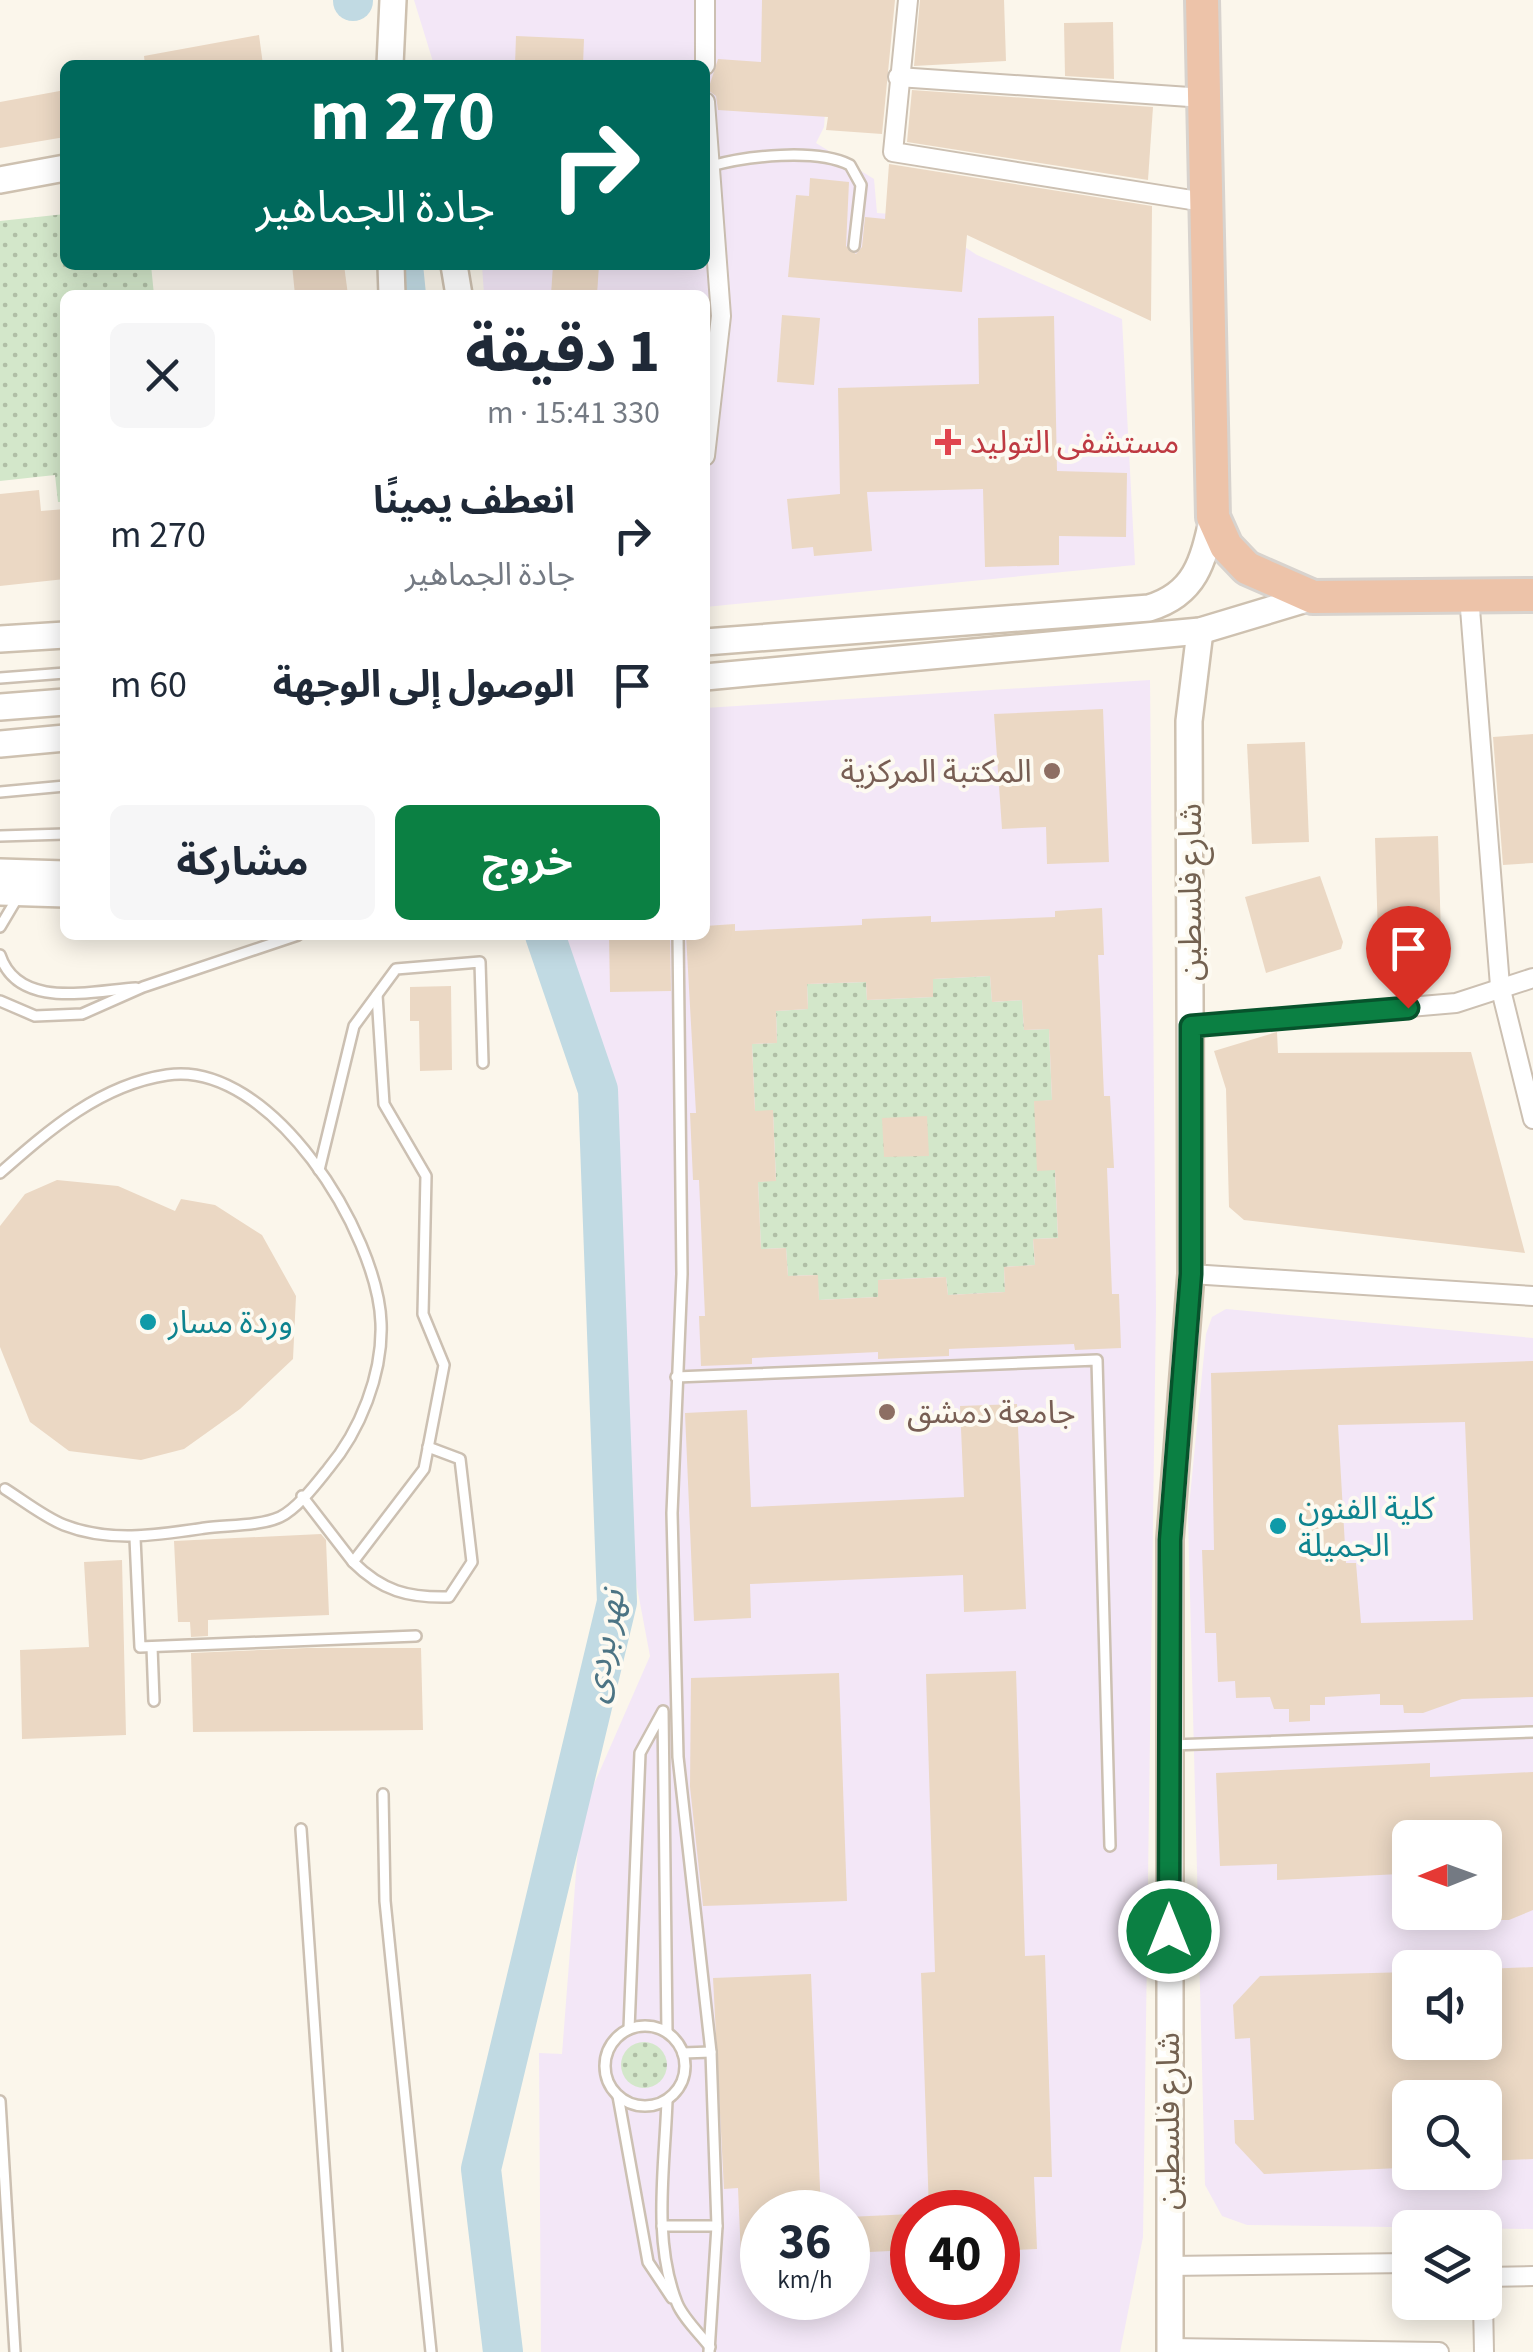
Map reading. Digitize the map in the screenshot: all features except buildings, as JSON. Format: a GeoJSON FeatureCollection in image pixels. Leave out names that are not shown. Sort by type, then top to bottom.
{"type":"FeatureCollection","features":[{"type":"Feature","properties":{"kind":"highway"},"geometry":{"type":"LineString","coordinates":[[1202,0],[1213,517],[1226,546],[1247,568],[1313,597],[1533,595]]}},
{"type":"Feature","properties":{"kind":"street"},"geometry":{"type":"LineString","coordinates":[[390,60],[393,0]]}},
{"type":"Feature","properties":{"kind":"street"},"geometry":{"type":"LineString","coordinates":[[705,0],[705,60]]}},
{"type":"Feature","properties":{"kind":"street"},"geometry":{"type":"LineString","coordinates":[[908,0],[893,152],[1204,202]]}},
{"type":"Feature","properties":{"kind":"street"},"geometry":{"type":"LineString","coordinates":[[898,77],[1204,98]]}},
{"type":"Feature","properties":{"kind":"street"},"geometry":{"type":"LineString","coordinates":[[710,166],[720,316],[710,391]]}},
{"type":"Feature","properties":{"kind":"street"},"geometry":{"type":"LineString","coordinates":[[0,180],[60,169]]}},
{"type":"Feature","properties":{"kind":"street"},"geometry":{"type":"LineString","coordinates":[[713,642],[1149,608],[1174,598],[1194,579],[1213,517]]}},
{"type":"Feature","properties":{"kind":"street"},"geometry":{"type":"LineString","coordinates":[[1469,596],[1500,986],[1532,1115]]}},
{"type":"Feature","properties":{"kind":"street"},"geometry":{"type":"LineString","coordinates":[[710,676],[1200,631],[1313,597]]}},
{"type":"Feature","properties":{"kind":"street","name":"شارع فلسطين"},"geometry":{"type":"LineString","coordinates":[[1170,2350],[1170,1540],[1191,1274],[1189,710],[1200,631]]}},
{"type":"Feature","properties":{"kind":"street"},"geometry":{"type":"LineString","coordinates":[[0,639],[60,635]]}},
{"type":"Feature","properties":{"kind":"street"},"geometry":{"type":"LineString","coordinates":[[0,707],[60,702]]}},
{"type":"Feature","properties":{"kind":"street"},"geometry":{"type":"LineString","coordinates":[[0,744],[60,738]]}},
{"type":"Feature","properties":{"kind":"street"},"geometry":{"type":"LineString","coordinates":[[0,872],[60,874]]}},
{"type":"Feature","properties":{"kind":"street"},"geometry":{"type":"LineString","coordinates":[[11,892],[60,894]]}},
{"type":"Feature","properties":{"kind":"street"},"geometry":{"type":"LineString","coordinates":[[1191,1026],[1456,1003],[1533,978]]}},
{"type":"Feature","properties":{"kind":"street"},"geometry":{"type":"LineString","coordinates":[[1191,1274],[1533,1296]]}},
{"type":"Feature","properties":{"kind":"street"},"geometry":{"type":"LineString","coordinates":[[1167,2266],[1392,2263]]}},
{"type":"Feature","properties":{"kind":"street"},"geometry":{"type":"LineString","coordinates":[[1502,2277],[1533,2276]]}},
{"type":"Feature","properties":{"kind":"street"},"geometry":{"type":"LineString","coordinates":[[1483,2320],[1484,2352]]}},
{"type":"Feature","properties":{"kind":"street"},"geometry":{"type":"LineString","coordinates":[[1170,2350],[1439,2352]]}},
{"type":"Feature","properties":{"kind":"lane"},"geometry":{"type":"LineString","coordinates":[[710,166],[770,156],[836,160],[850,165],[861,185],[854,246]]}},
{"type":"Feature","properties":{"kind":"lane"},"geometry":{"type":"LineString","coordinates":[[0,678],[60,672]]}},
{"type":"Feature","properties":{"kind":"lane"},"geometry":{"type":"LineString","coordinates":[[0,792],[60,786]]}},
{"type":"Feature","properties":{"kind":"lane"},"geometry":{"type":"LineString","coordinates":[[0,836],[60,834]]}},
{"type":"Feature","properties":{"kind":"lane"},"geometry":{"type":"LineString","coordinates":[[0,927],[11,892]]}},
{"type":"Feature","properties":{"kind":"lane"},"geometry":{"type":"LineString","coordinates":[[0,1001],[35,1016],[82,1014],[144,988],[283,940]]}},
{"type":"Feature","properties":{"kind":"lane"},"geometry":{"type":"LineString","coordinates":[[678,940],[682,1274],[672,1513],[678,1758],[711,2052],[717,2226],[710,2349]]}},
{"type":"Feature","properties":{"kind":"lane"},"geometry":{"type":"LineString","coordinates":[[0,955],[13,978],[32,990],[144,988]]}},
{"type":"Feature","properties":{"kind":"lane"},"geometry":{"type":"LineString","coordinates":[[319,1170],[354,1026],[396,969],[480,962],[483,1063]]}},
{"type":"Feature","properties":{"kind":"lane"},"geometry":{"type":"LineString","coordinates":[[354,1562],[424,1469],[444,1365],[424,1314],[426,1176],[384,1104],[377,995]]}},
{"type":"Feature","properties":{"kind":"lane"},"geometry":{"type":"LineString","coordinates":[[0,1173],[68,1114],[169,1074],[209,1080],[242,1092],[304,1150],[357,1228],[373,1273],[382,1324],[374,1376],[351,1442],[280,1517],[135,1538],[64,1525],[6,1490]]}},
{"type":"Feature","properties":{"kind":"lane"},"geometry":{"type":"LineString","coordinates":[[676,1377],[1097,1360],[1110,1846]]}},
{"type":"Feature","properties":{"kind":"lane"},"geometry":{"type":"LineString","coordinates":[[302,1496],[375,1584],[415,1598],[448,1597],[472,1562],[460,1459],[428,1447]]}},
{"type":"Feature","properties":{"kind":"lane"},"geometry":{"type":"LineString","coordinates":[[135,1538],[140,1647],[416,1636]]}},
{"type":"Feature","properties":{"kind":"lane"},"geometry":{"type":"LineString","coordinates":[[152,1647],[154,1701]]}},
{"type":"Feature","properties":{"kind":"lane"},"geometry":{"type":"LineString","coordinates":[[629,2029],[640,1753],[663,1712],[667,2032]]}},
{"type":"Feature","properties":{"kind":"lane"},"geometry":{"type":"LineString","coordinates":[[1170,1745],[1533,1732]]}},
{"type":"Feature","properties":{"kind":"lane"},"geometry":{"type":"LineString","coordinates":[[383,1794],[386,1901],[430,2352]]}},
{"type":"Feature","properties":{"kind":"lane"},"geometry":{"type":"LineString","coordinates":[[300,1830],[337,2352]]}},
{"type":"Feature","properties":{"kind":"lane"},"geometry":{"type":"LineString","coordinates":[[678,2307],[668,2273],[662,2226],[667,2100],[683,2079],[683,2053],[667,2032],[655,2027],[629,2029],[618,2036],[605,2059],[610,2086],[618,2096],[648,2262],[678,2307],[710,2349]]}},
{"type":"Feature","properties":{"kind":"lane"},"geometry":{"type":"LineString","coordinates":[[683,2053],[711,2052]]}},
{"type":"Feature","properties":{"kind":"lane"},"geometry":{"type":"LineString","coordinates":[[618,2096],[642,2106],[667,2100]]}},
{"type":"Feature","properties":{"kind":"lane"},"geometry":{"type":"LineString","coordinates":[[0,2101],[16,2352]]}},
{"type":"Feature","properties":{"kind":"lane"},"geometry":{"type":"LineString","coordinates":[[662,2226],[717,2226]]}},
{"type":"Feature","properties":{"kind":"shaded area"},"geometry":{"type":"Polygon","coordinates":[[[414,0],[833,0],[824,127],[816,143],[874,179],[877,213],[918,216],[977,255],[1122,319],[1135,565],[710,607],[710,290],[484,290],[482,270],[710,270],[710,60],[432,60],[414,0]]]}},
{"type":"Feature","properties":{"kind":"shaded area","name":"جامعة دمشق"},"geometry":{"type":"Polygon","coordinates":[[[1150,680],[1156,1307],[1143,2237],[1120,2352],[541,2352],[539,2053],[562,2054],[578,1847],[591,1791],[650,1656],[624,1518],[600,1043],[546,940],[710,940],[710,708],[1150,680]]]}},
{"type":"Feature","properties":{"kind":"shaded area"},"geometry":{"type":"Polygon","coordinates":[[[1226,1309],[1533,1338],[1533,2229],[1502,2229],[1502,2210],[1392,2210],[1392,2227],[1247,2225],[1222,2216],[1205,2185],[1188,1517],[1206,1334],[1212,1317],[1226,1309]]]}},
{"type":"Feature","properties":{"kind":"green space"},"geometry":{"type":"Polygon","coordinates":[[[60,215],[60,270],[152,270],[154,290],[60,290],[60,502],[55,475],[0,481],[0,221],[60,215]]]}},
{"type":"Feature","properties":{"kind":"green space"},"geometry":{"type":"Polygon","coordinates":[[[990,976],[992,1002],[1022,1000],[1024,1030],[1049,1029],[1052,1100],[1034,1102],[1055,1170],[1058,1238],[1033,1239],[1035,1265],[1004,1267],[1005,1292],[948,1295],[946,1277],[878,1280],[878,1297],[819,1300],[817,1275],[788,1276],[786,1248],[761,1249],[758,1182],[776,1180],[773,1111],[755,1111],[752,1044],[777,1043],[776,1011],[808,1009],[807,984],[866,982],[867,1000],[933,997],[933,979],[990,976]]]}},
{"type":"Feature","properties":{"kind":"green space"},"geometry":{"type":"Polygon","coordinates":[[[644,2042],[660,2049],[667,2065],[660,2081],[644,2088],[628,2081],[621,2065],[628,2049],[644,2042]]]}},
{"type":"Feature","properties":{"kind":"waterway","name":"نهر بردى"},"geometry":{"type":"LineString","coordinates":[[404,270],[406,290]]}},
{"type":"Feature","properties":{"kind":"waterway","name":"نهر بردى"},"geometry":{"type":"LineString","coordinates":[[503,2352],[481,2169],[617,1602],[598,1090],[547,940]]}},
{"type":"Feature","properties":{"kind":"place","name":"مستشفى التوليد"},"geometry":{"type":"Point","coordinates":[948,442]}},
{"type":"Feature","properties":{"kind":"place","name":"المكتبة المركزية"},"geometry":{"type":"Point","coordinates":[1052,771]}},
{"type":"Feature","properties":{"kind":"place","name":"وردة مسار"},"geometry":{"type":"Point","coordinates":[148,1322]}},
{"type":"Feature","properties":{"kind":"place","name":"جامعة دمشق"},"geometry":{"type":"Point","coordinates":[887,1412]}},
{"type":"Feature","properties":{"kind":"place","name":"كلية الفنون الجميلة"},"geometry":{"type":"Point","coordinates":[1278,1526]}},
{"type":"Feature","properties":{"kind":"route"},"geometry":{"type":"LineString","coordinates":[[1169,1931],[1170,1540],[1191,1274],[1191,1026],[1408,1008]]}}]}
